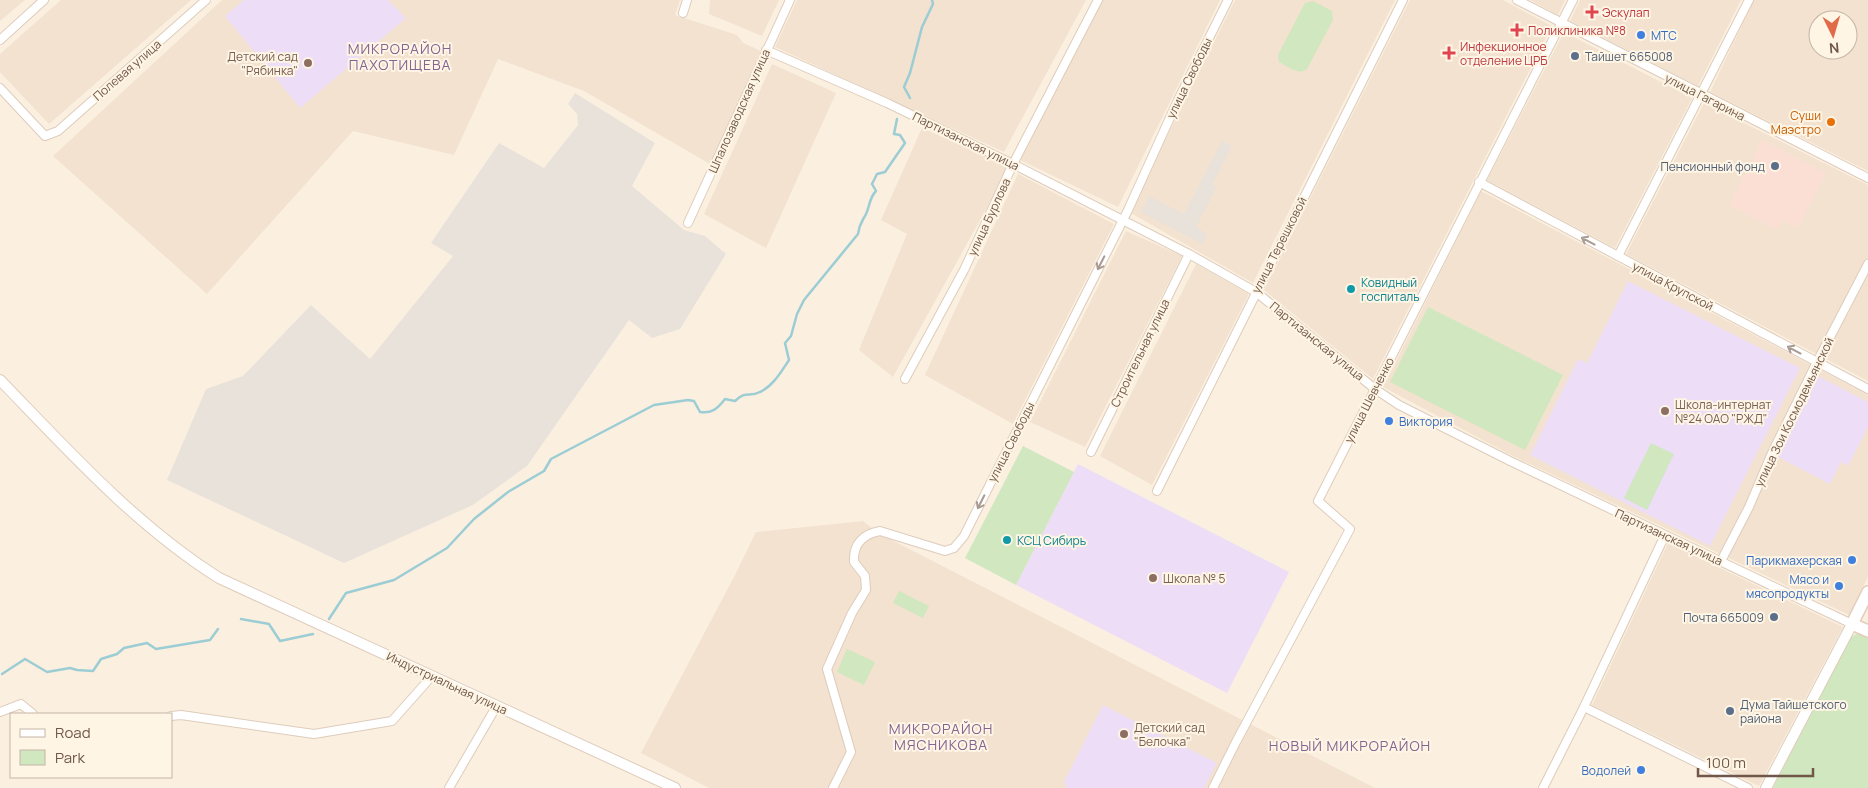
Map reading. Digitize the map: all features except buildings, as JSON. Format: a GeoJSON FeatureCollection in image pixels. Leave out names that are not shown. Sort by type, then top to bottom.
{"type":"FeatureCollection","features":[{"type":"Feature","properties":{"kind":"main road"},"geometry":{"type":"LineString","coordinates":[[1852,624],[1868,592]]}},
{"type":"Feature","properties":{"kind":"main road","name":"Партизанская улица"},"geometry":{"type":"LineString","coordinates":[[1852,624],[1868,631]]}},
{"type":"Feature","properties":{"kind":"street"},"geometry":{"type":"LineString","coordinates":[[0,40],[44,0]]}},
{"type":"Feature","properties":{"kind":"street","name":"Полевая улица"},"geometry":{"type":"LineString","coordinates":[[0,88],[44,136],[58,131],[206,0]]}},
{"type":"Feature","properties":{"kind":"street"},"geometry":{"type":"LineString","coordinates":[[683,13],[687,0]]}},
{"type":"Feature","properties":{"kind":"street","name":"Шпалозаводская улица"},"geometry":{"type":"LineString","coordinates":[[688,223],[790,0]]}},
{"type":"Feature","properties":{"kind":"street","name":"улица Бурлова"},"geometry":{"type":"LineString","coordinates":[[905,379],[964,270],[1013,164],[1098,0]]}},
{"type":"Feature","properties":{"kind":"street","name":"улица Свободы"},"geometry":{"type":"LineString","coordinates":[[833,788],[851,752],[827,669],[852,613],[866,590],[865,576],[854,562],[855,549],[860,539],[872,532],[880,531],[945,551],[954,548],[964,536],[1123,220],[1178,100],[1228,0]]}},
{"type":"Feature","properties":{"kind":"street","name":"улица Терешковой"},"geometry":{"type":"LineString","coordinates":[[1157,491],[1403,0]]}},
{"type":"Feature","properties":{"kind":"street","name":"улица Гагарина"},"geometry":{"type":"LineString","coordinates":[[1517,0],[1701,95],[1868,178]]}},
{"type":"Feature","properties":{"kind":"street","name":"улица Шевченко"},"geometry":{"type":"LineString","coordinates":[[1213,788],[1350,529],[1318,501],[1573,0]]}},
{"type":"Feature","properties":{"kind":"street"},"geometry":{"type":"LineString","coordinates":[[1618,256],[1750,0]]}},
{"type":"Feature","properties":{"kind":"street","name":"Партизанская улица"},"geometry":{"type":"LineString","coordinates":[[766,50],[887,103],[1013,164],[1189,254],[1256,292],[1375,389],[1399,405],[1510,461],[1852,624]]}},
{"type":"Feature","properties":{"kind":"street","name":"улица Крупской"},"geometry":{"type":"LineString","coordinates":[[1479,182],[1868,389]]}},
{"type":"Feature","properties":{"kind":"street","name":"Строительная улица"},"geometry":{"type":"LineString","coordinates":[[1091,452],[1189,254]]}},
{"type":"Feature","properties":{"kind":"street","name":"улица Зои Космодемьянской"},"geometry":{"type":"LineString","coordinates":[[1721,561],[1749,507],[1772,453],[1817,362],[1868,264]]}},
{"type":"Feature","properties":{"kind":"street","name":"Индустриальная улица"},"geometry":{"type":"LineString","coordinates":[[0,380],[94,477],[144,523],[185,557],[219,578],[675,788]]}},
{"type":"Feature","properties":{"kind":"street"},"geometry":{"type":"LineString","coordinates":[[1543,788],[1584,708],[1665,535]]}},
{"type":"Feature","properties":{"kind":"street"},"geometry":{"type":"LineString","coordinates":[[1766,788],[1852,624]]}},
{"type":"Feature","properties":{"kind":"street"},"geometry":{"type":"LineString","coordinates":[[172,716],[181,715],[314,734],[392,721],[432,676]]}},
{"type":"Feature","properties":{"kind":"street"},"geometry":{"type":"LineString","coordinates":[[0,712],[21,704],[32,713]]}},
{"type":"Feature","properties":{"kind":"street"},"geometry":{"type":"LineString","coordinates":[[449,788],[496,707]]}},
{"type":"Feature","properties":{"kind":"street"},"geometry":{"type":"LineString","coordinates":[[1584,708],[1748,788]]}},
{"type":"Feature","properties":{"kind":"shaded area"},"geometry":{"type":"Polygon","coordinates":[[[0,0],[25,0],[0,21],[0,0]]]}},
{"type":"Feature","properties":{"kind":"shaded area"},"geometry":{"type":"Polygon","coordinates":[[[61,0],[191,0],[49,124],[0,72],[0,54],[61,0]]]}},
{"type":"Feature","properties":{"kind":"shaded area","name":"МИКРОРАЙОН ПАХОТИЩЕВА"},"geometry":{"type":"Polygon","coordinates":[[[222,0],[680,0],[675,15],[737,35],[743,43],[761,51],[710,164],[584,91],[498,59],[454,155],[353,131],[207,294],[53,156],[222,0]]]}},
{"type":"Feature","properties":{"kind":"shaded area","name":"Детский сад \"Рябинка\""},"geometry":{"type":"Polygon","coordinates":[[[244,0],[388,0],[406,18],[300,108],[225,16],[244,0]]]}},
{"type":"Feature","properties":{"kind":"shaded area"},"geometry":{"type":"Polygon","coordinates":[[[710,0],[779,0],[762,36],[709,14],[710,0]]]}},
{"type":"Feature","properties":{"kind":"shaded area"},"geometry":{"type":"Polygon","coordinates":[[[797,0],[1086,0],[1004,152],[775,47],[797,0]]]}},
{"type":"Feature","properties":{"kind":"shaded area"},"geometry":{"type":"Polygon","coordinates":[[[1101,0],[1220,0],[1118,207],[1016,158],[1101,0]]]}},
{"type":"Feature","properties":{"kind":"shaded area"},"geometry":{"type":"Polygon","coordinates":[[[1235,0],[1395,0],[1253,283],[1129,212],[1235,0]]]}},
{"type":"Feature","properties":{"kind":"shaded area"},"geometry":{"type":"Polygon","coordinates":[[[1410,0],[1503,0],[1552,26],[1373,379],[1264,290],[1410,0]]]}},
{"type":"Feature","properties":{"kind":"shaded area"},"geometry":{"type":"Polygon","coordinates":[[[1530,0],[1565,0],[1558,15],[1530,0]]]}},
{"type":"Feature","properties":{"kind":"shaded area"},"geometry":{"type":"Polygon","coordinates":[[[1580,0],[1741,0],[1698,86],[1570,21],[1580,0]]]}},
{"type":"Feature","properties":{"kind":"shaded area"},"geometry":{"type":"Polygon","coordinates":[[[1754,0],[1868,0],[1868,171],[1710,92],[1754,0]]]}},
{"type":"Feature","properties":{"kind":"shaded area"},"geometry":{"type":"Polygon","coordinates":[[[1564,32],[1692,98],[1615,248],[1487,180],[1564,32]]]}},
{"type":"Feature","properties":{"kind":"shaded area"},"geometry":{"type":"Polygon","coordinates":[[[772,64],[836,93],[766,248],[704,214],[772,64]]]}},
{"type":"Feature","properties":{"kind":"shaded area"},"geometry":{"type":"Polygon","coordinates":[[[575,93],[655,143],[632,186],[684,230],[705,236],[726,254],[680,329],[652,338],[629,320],[527,466],[473,505],[344,563],[167,480],[206,389],[243,376],[311,305],[370,359],[453,256],[431,243],[499,143],[544,168],[578,125],[577,114],[568,104],[575,93]]]}},
{"type":"Feature","properties":{"kind":"shaded area"},"geometry":{"type":"Polygon","coordinates":[[[1704,103],[1868,185],[1868,381],[1626,254],[1704,103]]]}},
{"type":"Feature","properties":{"kind":"shaded area"},"geometry":{"type":"Polygon","coordinates":[[[922,128],[1010,166],[893,377],[859,350],[907,234],[881,220],[922,128]]]}},
{"type":"Feature","properties":{"kind":"shaded area"},"geometry":{"type":"Polygon","coordinates":[[[1762,140],[1826,173],[1798,228],[1783,220],[1777,230],[1729,205],[1762,140]]]}},
{"type":"Feature","properties":{"kind":"shaded area"},"geometry":{"type":"Polygon","coordinates":[[[1222,141],[1232,146],[1212,185],[1217,187],[1196,227],[1207,234],[1202,244],[1141,212],[1149,196],[1184,214],[1222,141]]]}},
{"type":"Feature","properties":{"kind":"shaded area"},"geometry":{"type":"Polygon","coordinates":[[[1018,174],[1114,224],[1013,424],[925,375],[1018,174]]]}},
{"type":"Feature","properties":{"kind":"shaded area"},"geometry":{"type":"Polygon","coordinates":[[[1481,191],[1868,395],[1868,577],[1849,615],[1513,456],[1383,387],[1481,191]]]}},
{"type":"Feature","properties":{"kind":"shaded area"},"geometry":{"type":"Polygon","coordinates":[[[1126,231],[1182,256],[1085,447],[1030,422],[1126,231]]]}},
{"type":"Feature","properties":{"kind":"shaded area"},"geometry":{"type":"Polygon","coordinates":[[[1196,264],[1249,294],[1152,485],[1100,456],[1196,264]]]}},
{"type":"Feature","properties":{"kind":"shaded area","name":"Школа-интернат №24 ОАО \"РЖД\""},"geometry":{"type":"Polygon","coordinates":[[[1628,281],[1800,368],[1710,546],[1530,455],[1578,359],[1587,363],[1628,281]]]}},
{"type":"Feature","properties":{"kind":"shaded area"},"geometry":{"type":"Polygon","coordinates":[[[1818,376],[1868,402],[1868,427],[1848,466],[1841,462],[1830,484],[1776,456],[1818,376]]]}},
{"type":"Feature","properties":{"kind":"shaded area","name":"Школа № 5"},"geometry":{"type":"Polygon","coordinates":[[[1078,464],[1289,572],[1227,693],[1016,585],[1078,464]]]}},
{"type":"Feature","properties":{"kind":"shaded area"},"geometry":{"type":"Polygon","coordinates":[[[863,521],[878,533],[1375,788],[709,788],[641,753],[756,532],[863,521]]]}},
{"type":"Feature","properties":{"kind":"shaded area"},"geometry":{"type":"Polygon","coordinates":[[[1668,543],[1843,627],[1759,786],[1592,705],[1668,543]]]}},
{"type":"Feature","properties":{"kind":"shaded area","name":"Детский сад \"Белочка\""},"geometry":{"type":"Polygon","coordinates":[[[1103,705],[1217,763],[1204,788],[1067,788],[1064,782],[1103,705]]]}},
{"type":"Feature","properties":{"kind":"green space"},"geometry":{"type":"Polygon","coordinates":[[[1313,1],[1332,11],[1333,20],[1307,69],[1296,71],[1279,62],[1278,55],[1305,3],[1313,1]]]}},
{"type":"Feature","properties":{"kind":"green space"},"geometry":{"type":"Polygon","coordinates":[[[1428,307],[1563,375],[1525,450],[1390,382],[1428,307]]]}},
{"type":"Feature","properties":{"kind":"green space"},"geometry":{"type":"Polygon","coordinates":[[[1651,443],[1674,454],[1647,510],[1624,498],[1651,443]]]}},
{"type":"Feature","properties":{"kind":"green space"},"geometry":{"type":"Polygon","coordinates":[[[1023,446],[1074,472],[1016,585],[965,558],[1023,446]]]}},
{"type":"Feature","properties":{"kind":"green space"},"geometry":{"type":"Polygon","coordinates":[[[899,591],[929,606],[923,618],[893,603],[899,591]]]}},
{"type":"Feature","properties":{"kind":"green space"},"geometry":{"type":"Polygon","coordinates":[[[1861,631],[1868,634],[1868,788],[1773,788],[1848,639],[1861,631]]]}},
{"type":"Feature","properties":{"kind":"green space"},"geometry":{"type":"Polygon","coordinates":[[[847,649],[875,662],[864,685],[837,672],[847,649]]]}},
{"type":"Feature","properties":{"kind":"waterway"},"geometry":{"type":"LineString","coordinates":[[910,98],[904,87],[910,73],[922,27],[933,4],[932,0]]}},
{"type":"Feature","properties":{"kind":"waterway"},"geometry":{"type":"LineString","coordinates":[[329,619],[346,593],[394,580],[447,548],[474,519],[508,492],[544,471],[551,459],[654,405],[688,400],[694,401],[700,412],[708,412],[717,408],[725,399],[735,401],[742,396],[756,394],[769,386],[789,360],[785,343],[791,336],[797,314],[804,300],[858,234],[860,225],[876,191],[872,184],[877,174],[885,172],[905,143],[900,135],[894,134],[897,119]]}},
{"type":"Feature","properties":{"kind":"waterway"},"geometry":{"type":"LineString","coordinates":[[241,619],[269,624],[280,641],[313,634]]}},
{"type":"Feature","properties":{"kind":"waterway"},"geometry":{"type":"LineString","coordinates":[[2,674],[25,659],[47,672],[70,668],[93,671],[101,659],[117,654],[124,648],[147,643],[156,649],[210,640],[218,629]]}},
{"type":"Feature","properties":{"kind":"place","name":"Эскулап"},"geometry":{"type":"Point","coordinates":[1592,12]}},
{"type":"Feature","properties":{"kind":"place","name":"Поликлиника №8"},"geometry":{"type":"Point","coordinates":[1517,30]}},
{"type":"Feature","properties":{"kind":"place","name":"МТС"},"geometry":{"type":"Point","coordinates":[1641,35]}},
{"type":"Feature","properties":{"kind":"place","name":"Инфекционное отделение ЦРБ"},"geometry":{"type":"Point","coordinates":[1449,53]}},
{"type":"Feature","properties":{"kind":"place","name":"Тайшет 665008"},"geometry":{"type":"Point","coordinates":[1575,56]}},
{"type":"Feature","properties":{"kind":"place","name":"Детский сад \"Рябинка\""},"geometry":{"type":"Point","coordinates":[308,63]}},
{"type":"Feature","properties":{"kind":"place","name":"Суши Маэстро"},"geometry":{"type":"Point","coordinates":[1831,122]}},
{"type":"Feature","properties":{"kind":"place","name":"Пенсионный фонд"},"geometry":{"type":"Point","coordinates":[1775,166]}},
{"type":"Feature","properties":{"kind":"place","name":"Ковидный госпиталь"},"geometry":{"type":"Point","coordinates":[1351,289]}},
{"type":"Feature","properties":{"kind":"place","name":"Школа-интернат №24 ОАО \"РЖД\""},"geometry":{"type":"Point","coordinates":[1665,411]}},
{"type":"Feature","properties":{"kind":"place","name":"Виктория"},"geometry":{"type":"Point","coordinates":[1389,421]}},
{"type":"Feature","properties":{"kind":"place","name":"КСЦ Сибирь"},"geometry":{"type":"Point","coordinates":[1007,540]}},
{"type":"Feature","properties":{"kind":"place","name":"Парикмахерская"},"geometry":{"type":"Point","coordinates":[1852,560]}},
{"type":"Feature","properties":{"kind":"place","name":"Школа № 5"},"geometry":{"type":"Point","coordinates":[1153,578]}},
{"type":"Feature","properties":{"kind":"place","name":"Мясо и мясопродукты"},"geometry":{"type":"Point","coordinates":[1839,586]}},
{"type":"Feature","properties":{"kind":"place","name":"Почта 665009"},"geometry":{"type":"Point","coordinates":[1774,617]}},
{"type":"Feature","properties":{"kind":"place","name":"Дума Тайшетского района"},"geometry":{"type":"Point","coordinates":[1730,711]}},
{"type":"Feature","properties":{"kind":"place","name":"Детский сад \"Белочка\""},"geometry":{"type":"Point","coordinates":[1124,734]}},
{"type":"Feature","properties":{"kind":"place","name":"Водолей"},"geometry":{"type":"Point","coordinates":[1641,770]}},
{"type":"Feature","properties":{"kind":"district","name":"МИКРОРАЙОН ПАХОТИЩЕВА"},"geometry":{"type":"Point","coordinates":[400,56]}},
{"type":"Feature","properties":{"kind":"district","name":"МИКРОРАЙОН МЯСНИКОВА"},"geometry":{"type":"Point","coordinates":[941,736]}},
{"type":"Feature","properties":{"kind":"district","name":"НОВЫЙ МИКРОРАЙОН"},"geometry":{"type":"Point","coordinates":[1350,745]}}]}
